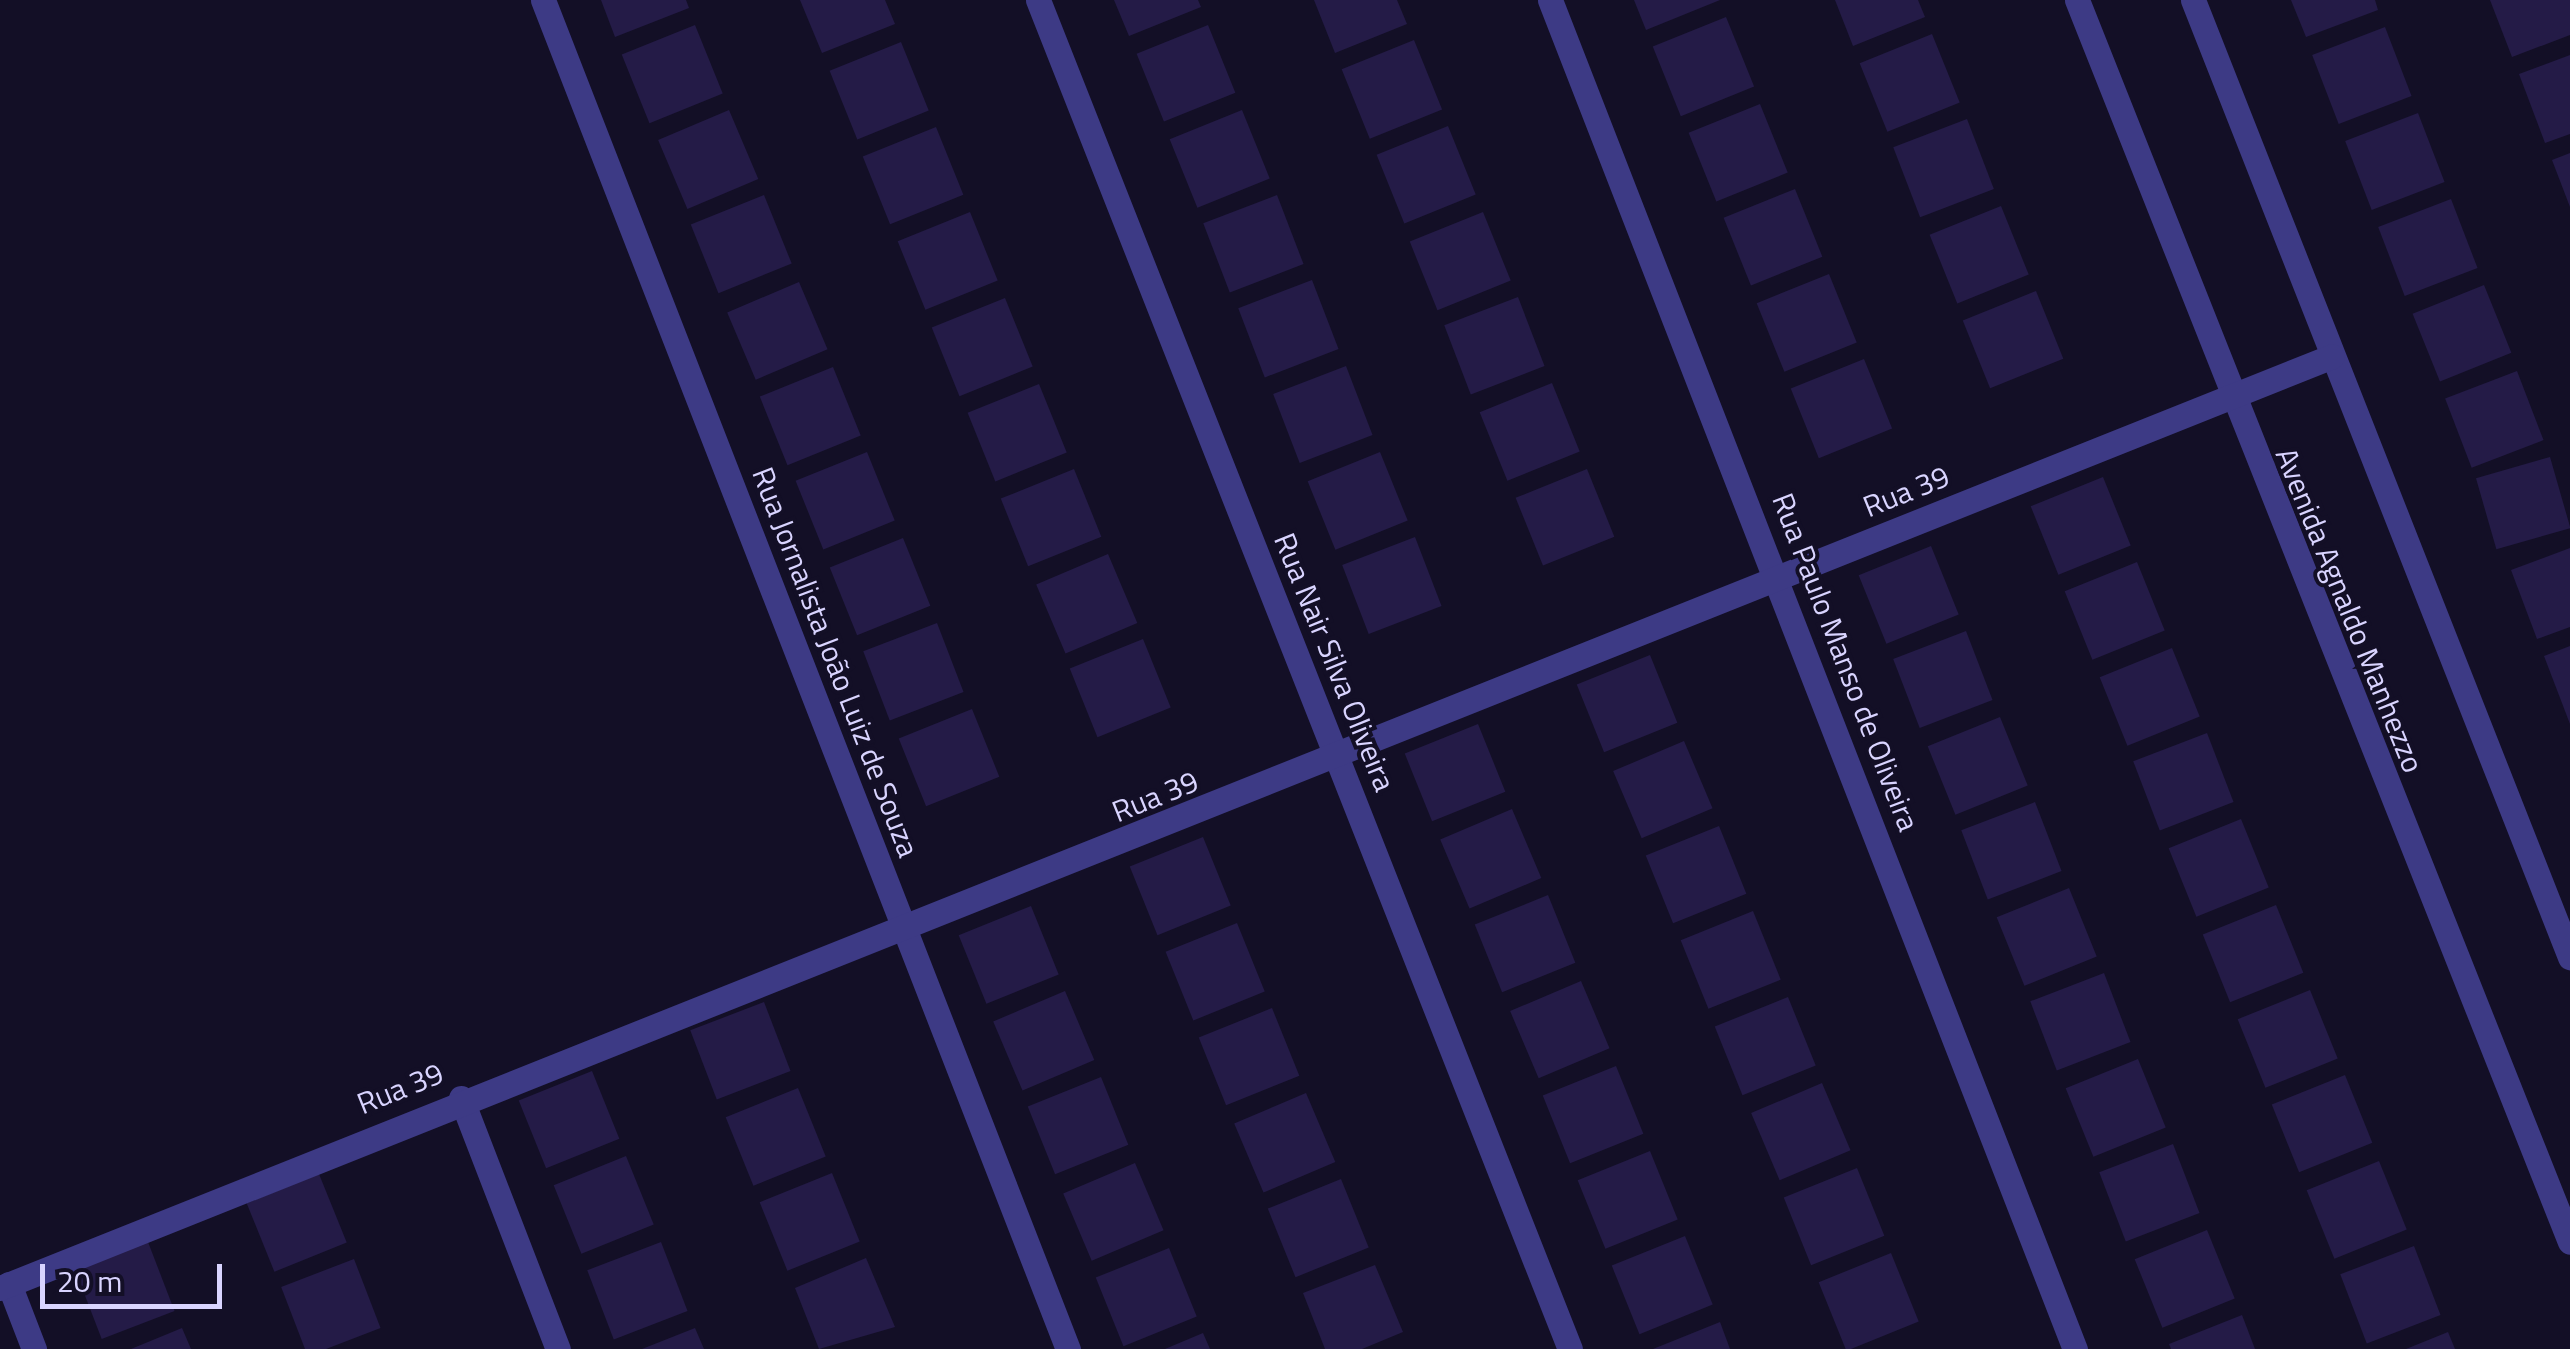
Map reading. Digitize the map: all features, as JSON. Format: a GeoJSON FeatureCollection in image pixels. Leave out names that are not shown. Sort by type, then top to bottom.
{"type":"FeatureCollection","features":[{"type":"Feature","properties":{"kind":"street","name":"Rua Jornalista João Luiz de Souza"},"geometry":{"type":"LineString","coordinates":[[543,0],[1068,1349]]}},
{"type":"Feature","properties":{"kind":"street","name":"Rua Nair Silva Oliveira"},"geometry":{"type":"LineString","coordinates":[[1038,0],[1570,1349]]}},
{"type":"Feature","properties":{"kind":"street","name":"Rua Paulo Manso de Oliveira"},"geometry":{"type":"LineString","coordinates":[[1550,0],[1780,578],[2075,1349]]}},
{"type":"Feature","properties":{"kind":"street","name":"Avenida Agnaldo Manhezzo"},"geometry":{"type":"LineString","coordinates":[[2077,0],[2228,396],[2570,1242]]}},
{"type":"Feature","properties":{"kind":"street"},"geometry":{"type":"LineString","coordinates":[[2192,0],[2570,957]]}},
{"type":"Feature","properties":{"kind":"street","name":"Rua 39"},"geometry":{"type":"LineString","coordinates":[[5,1286],[461,1098],[906,931],[2332,356]]}},
{"type":"Feature","properties":{"kind":"street"},"geometry":{"type":"LineString","coordinates":[[461,1098],[558,1349]]}},
{"type":"Feature","properties":{"kind":"street"},"geometry":{"type":"LineString","coordinates":[[5,1286],[34,1349]]}},
{"type":"Feature","properties":{"kind":"building"},"geometry":{"type":"Polygon","coordinates":[[[601,0],[686,0],[689,8],[615,37],[601,0]]]}},
{"type":"Feature","properties":{"kind":"building"},"geometry":{"type":"Polygon","coordinates":[[[800,0],[885,0],[895,24],[822,53],[800,0]]]}},
{"type":"Feature","properties":{"kind":"building"},"geometry":{"type":"Polygon","coordinates":[[[1114,0],[1198,0],[1201,7],[1129,36],[1114,0]]]}},
{"type":"Feature","properties":{"kind":"building"},"geometry":{"type":"Polygon","coordinates":[[[1314,0],[1397,0],[1407,24],[1335,53],[1314,0]]]}},
{"type":"Feature","properties":{"kind":"building"},"geometry":{"type":"Polygon","coordinates":[[[1634,0],[1720,0],[1646,30],[1634,0]]]}},
{"type":"Feature","properties":{"kind":"building"},"geometry":{"type":"Polygon","coordinates":[[[1835,0],[1918,0],[1925,17],[1853,46],[1835,0]]]}},
{"type":"Feature","properties":{"kind":"building"},"geometry":{"type":"Polygon","coordinates":[[[2291,0],[2375,0],[2378,10],[2306,37],[2291,0]]]}},
{"type":"Feature","properties":{"kind":"building"},"geometry":{"type":"Polygon","coordinates":[[[2490,0],[2570,0],[2570,35],[2512,57],[2490,0]]]}},
{"type":"Feature","properties":{"kind":"building"},"geometry":{"type":"Polygon","coordinates":[[[1726,17],[1754,87],[1681,116],[1653,47],[1726,17]]]}},
{"type":"Feature","properties":{"kind":"building"},"geometry":{"type":"Polygon","coordinates":[[[695,25],[723,94],[649,123],[622,55],[695,25]]]}},
{"type":"Feature","properties":{"kind":"building"},"geometry":{"type":"Polygon","coordinates":[[[1208,25],[1235,93],[1164,122],[1137,54],[1208,25]]]}},
{"type":"Feature","properties":{"kind":"building"},"geometry":{"type":"Polygon","coordinates":[[[2385,27],[2412,96],[2339,124],[2312,55],[2385,27]]]}},
{"type":"Feature","properties":{"kind":"building"},"geometry":{"type":"Polygon","coordinates":[[[1932,34],[1960,103],[1887,132],[1860,63],[1932,34]]]}},
{"type":"Feature","properties":{"kind":"building"},"geometry":{"type":"Polygon","coordinates":[[[1414,40],[1442,110],[1370,139],[1342,69],[1414,40]]]}},
{"type":"Feature","properties":{"kind":"building"},"geometry":{"type":"Polygon","coordinates":[[[901,42],[929,111],[857,139],[830,71],[901,42]]]}},
{"type":"Feature","properties":{"kind":"building"},"geometry":{"type":"Polygon","coordinates":[[[2570,55],[2570,134],[2545,143],[2519,74],[2570,55]]]}},
{"type":"Feature","properties":{"kind":"building"},"geometry":{"type":"Polygon","coordinates":[[[1760,104],[1788,173],[1716,201],[1689,133],[1760,104]]]}},
{"type":"Feature","properties":{"kind":"building"},"geometry":{"type":"Polygon","coordinates":[[[729,110],[758,179],[687,209],[658,140],[729,110]]]}},
{"type":"Feature","properties":{"kind":"building"},"geometry":{"type":"Polygon","coordinates":[[[1242,110],[1270,179],[1197,208],[1170,139],[1242,110]]]}},
{"type":"Feature","properties":{"kind":"building"},"geometry":{"type":"Polygon","coordinates":[[[2418,113],[2445,182],[2372,210],[2345,141],[2418,113]]]}},
{"type":"Feature","properties":{"kind":"building"},"geometry":{"type":"Polygon","coordinates":[[[1967,119],[1994,189],[1920,217],[1893,147],[1967,119]]]}},
{"type":"Feature","properties":{"kind":"building"},"geometry":{"type":"Polygon","coordinates":[[[1448,126],[1476,195],[1404,223],[1377,155],[1448,126]]]}},
{"type":"Feature","properties":{"kind":"building"},"geometry":{"type":"Polygon","coordinates":[[[936,127],[963,195],[890,224],[863,157],[936,127]]]}},
{"type":"Feature","properties":{"kind":"building"},"geometry":{"type":"Polygon","coordinates":[[[2570,153],[2570,207],[2552,160],[2570,153]]]}},
{"type":"Feature","properties":{"kind":"building"},"geometry":{"type":"Polygon","coordinates":[[[1795,189],[1822,257],[1751,286],[1724,218],[1795,189]]]}},
{"type":"Feature","properties":{"kind":"building"},"geometry":{"type":"Polygon","coordinates":[[[764,195],[792,264],[718,293],[691,225],[764,195]]]}},
{"type":"Feature","properties":{"kind":"building"},"geometry":{"type":"Polygon","coordinates":[[[1277,195],[1304,264],[1230,292],[1203,223],[1277,195]]]}},
{"type":"Feature","properties":{"kind":"building"},"geometry":{"type":"Polygon","coordinates":[[[2451,199],[2478,268],[2405,296],[2378,227],[2451,199]]]}},
{"type":"Feature","properties":{"kind":"building"},"geometry":{"type":"Polygon","coordinates":[[[2001,206],[2029,275],[1957,303],[1930,235],[2001,206]]]}},
{"type":"Feature","properties":{"kind":"building"},"geometry":{"type":"Polygon","coordinates":[[[970,212],[998,281],[925,310],[898,241],[970,212]]]}},
{"type":"Feature","properties":{"kind":"building"},"geometry":{"type":"Polygon","coordinates":[[[1483,212],[1511,281],[1437,310],[1410,242],[1483,212]]]}},
{"type":"Feature","properties":{"kind":"building"},"geometry":{"type":"Polygon","coordinates":[[[1829,274],[1857,343],[1784,372],[1757,303],[1829,274]]]}},
{"type":"Feature","properties":{"kind":"building"},"geometry":{"type":"Polygon","coordinates":[[[1312,280],[1339,349],[1265,377],[1238,308],[1312,280]]]}},
{"type":"Feature","properties":{"kind":"building"},"geometry":{"type":"Polygon","coordinates":[[[799,282],[828,349],[756,380],[727,312],[799,282]]]}},
{"type":"Feature","properties":{"kind":"building"},"geometry":{"type":"Polygon","coordinates":[[[2484,285],[2511,353],[2440,382],[2413,314],[2484,285]]]}},
{"type":"Feature","properties":{"kind":"building"},"geometry":{"type":"Polygon","coordinates":[[[2036,291],[2063,359],[1990,388],[1963,321],[2036,291]]]}},
{"type":"Feature","properties":{"kind":"building"},"geometry":{"type":"Polygon","coordinates":[[[1518,297],[1545,366],[1471,394],[1444,325],[1518,297]]]}},
{"type":"Feature","properties":{"kind":"building"},"geometry":{"type":"Polygon","coordinates":[[[1005,298],[1033,367],[959,396],[932,328],[1005,298]]]}},
{"type":"Feature","properties":{"kind":"building"},"geometry":{"type":"Polygon","coordinates":[[[1864,359],[1892,429],[1819,458],[1791,389],[1864,359]]]}},
{"type":"Feature","properties":{"kind":"building"},"geometry":{"type":"Polygon","coordinates":[[[1346,366],[1373,435],[1300,463],[1273,394],[1346,366]]]}},
{"type":"Feature","properties":{"kind":"building"},"geometry":{"type":"Polygon","coordinates":[[[833,367],[861,436],[787,465],[760,397],[833,367]]]}},
{"type":"Feature","properties":{"kind":"building"},"geometry":{"type":"Polygon","coordinates":[[[2517,371],[2544,440],[2472,468],[2445,399],[2517,371]]]}},
{"type":"Feature","properties":{"kind":"building"},"geometry":{"type":"Polygon","coordinates":[[[1552,383],[1580,452],[1507,481],[1480,412],[1552,383]]]}},
{"type":"Feature","properties":{"kind":"building"},"geometry":{"type":"Polygon","coordinates":[[[1039,384],[1067,453],[995,481],[968,413],[1039,384]]]}},
{"type":"Feature","properties":{"kind":"building"},"geometry":{"type":"Polygon","coordinates":[[[867,452],[895,521],[823,549],[796,481],[867,452]]]}},
{"type":"Feature","properties":{"kind":"building"},"geometry":{"type":"Polygon","coordinates":[[[1380,452],[1408,521],[1335,550],[1308,481],[1380,452]]]}},
{"type":"Feature","properties":{"kind":"building"},"geometry":{"type":"Polygon","coordinates":[[[2550,457],[2570,528],[2496,549],[2476,478],[2550,457]]]}},
{"type":"Feature","properties":{"kind":"building"},"geometry":{"type":"Polygon","coordinates":[[[1074,469],[1101,537],[1028,566],[1001,499],[1074,469]]]}},
{"type":"Feature","properties":{"kind":"building"},"geometry":{"type":"Polygon","coordinates":[[[1587,469],[1614,537],[1543,566],[1516,498],[1587,469]]]}},
{"type":"Feature","properties":{"kind":"building"},"geometry":{"type":"Polygon","coordinates":[[[2103,477],[2131,546],[2058,575],[2031,506],[2103,477]]]}},
{"type":"Feature","properties":{"kind":"building"},"geometry":{"type":"Polygon","coordinates":[[[1415,537],[1442,606],[1369,634],[1342,565],[1415,537]]]}},
{"type":"Feature","properties":{"kind":"building"},"geometry":{"type":"Polygon","coordinates":[[[903,538],[930,606],[857,635],[830,568],[903,538]]]}},
{"type":"Feature","properties":{"kind":"building"},"geometry":{"type":"Polygon","coordinates":[[[1931,546],[1959,615],[1886,644],[1859,575],[1931,546]]]}},
{"type":"Feature","properties":{"kind":"building"},"geometry":{"type":"Polygon","coordinates":[[[2570,548],[2570,627],[2537,639],[2511,570],[2570,548]]]}},
{"type":"Feature","properties":{"kind":"building"},"geometry":{"type":"Polygon","coordinates":[[[1108,554],[1137,623],[1066,654],[1036,584],[1108,554]]]}},
{"type":"Feature","properties":{"kind":"building"},"geometry":{"type":"Polygon","coordinates":[[[2137,562],[2165,631],[2092,660],[2065,591],[2137,562]]]}},
{"type":"Feature","properties":{"kind":"building"},"geometry":{"type":"Polygon","coordinates":[[[937,623],[964,692],[890,720],[863,651],[937,623]]]}},
{"type":"Feature","properties":{"kind":"building"},"geometry":{"type":"Polygon","coordinates":[[[1966,631],[1993,700],[1920,728],[1893,659],[1966,631]]]}},
{"type":"Feature","properties":{"kind":"building"},"geometry":{"type":"Polygon","coordinates":[[[1143,639],[1171,708],[1097,737],[1070,669],[1143,639]]]}},
{"type":"Feature","properties":{"kind":"building"},"geometry":{"type":"Polygon","coordinates":[[[2570,646],[2570,724],[2544,656],[2570,646]]]}},
{"type":"Feature","properties":{"kind":"building"},"geometry":{"type":"Polygon","coordinates":[[[2172,648],[2200,717],[2127,746],[2100,677],[2172,648]]]}},
{"type":"Feature","properties":{"kind":"building"},"geometry":{"type":"Polygon","coordinates":[[[1650,655],[1677,723],[1604,752],[1577,685],[1650,655]]]}},
{"type":"Feature","properties":{"kind":"building"},"geometry":{"type":"Polygon","coordinates":[[[972,709],[999,777],[926,806],[899,739],[972,709]]]}},
{"type":"Feature","properties":{"kind":"building"},"geometry":{"type":"Polygon","coordinates":[[[2000,717],[2028,786],[1955,815],[1928,746],[2000,717]]]}},
{"type":"Feature","properties":{"kind":"building"},"geometry":{"type":"Polygon","coordinates":[[[1478,724],[1505,792],[1432,821],[1405,754],[1478,724]]]}},
{"type":"Feature","properties":{"kind":"building"},"geometry":{"type":"Polygon","coordinates":[[[2207,733],[2234,802],[2160,830],[2133,761],[2207,733]]]}},
{"type":"Feature","properties":{"kind":"building"},"geometry":{"type":"Polygon","coordinates":[[[1684,741],[1713,808],[1642,838],[1613,771],[1684,741]]]}},
{"type":"Feature","properties":{"kind":"building"},"geometry":{"type":"Polygon","coordinates":[[[2035,802],[2062,871],[1988,899],[1961,830],[2035,802]]]}},
{"type":"Feature","properties":{"kind":"building"},"geometry":{"type":"Polygon","coordinates":[[[1512,809],[1541,878],[1470,909],[1440,839],[1512,809]]]}},
{"type":"Feature","properties":{"kind":"building"},"geometry":{"type":"Polygon","coordinates":[[[2241,819],[2269,888],[2196,917],[2169,848],[2241,819]]]}},
{"type":"Feature","properties":{"kind":"building"},"geometry":{"type":"Polygon","coordinates":[[[1719,826],[1746,894],[1673,923],[1646,856],[1719,826]]]}},
{"type":"Feature","properties":{"kind":"building"},"geometry":{"type":"Polygon","coordinates":[[[1203,837],[1231,906],[1157,935],[1130,867],[1203,837]]]}},
{"type":"Feature","properties":{"kind":"building"},"geometry":{"type":"Polygon","coordinates":[[[2069,888],[2097,957],[2024,986],[1997,917],[2069,888]]]}},
{"type":"Feature","properties":{"kind":"building"},"geometry":{"type":"Polygon","coordinates":[[[1548,895],[1575,963],[1502,992],[1475,925],[1548,895]]]}},
{"type":"Feature","properties":{"kind":"building"},"geometry":{"type":"Polygon","coordinates":[[[2276,905],[2303,973],[2230,1002],[2203,935],[2276,905]]]}},
{"type":"Feature","properties":{"kind":"building"},"geometry":{"type":"Polygon","coordinates":[[[1031,906],[1059,975],[986,1004],[959,935],[1031,906]]]}},
{"type":"Feature","properties":{"kind":"building"},"geometry":{"type":"Polygon","coordinates":[[[1753,911],[1781,980],[1708,1009],[1681,940],[1753,911]]]}},
{"type":"Feature","properties":{"kind":"building"},"geometry":{"type":"Polygon","coordinates":[[[1237,923],[1265,992],[1193,1020],[1166,952],[1237,923]]]}},
{"type":"Feature","properties":{"kind":"building"},"geometry":{"type":"Polygon","coordinates":[[[2104,973],[2131,1042],[2057,1070],[2030,1001],[2104,973]]]}},
{"type":"Feature","properties":{"kind":"building"},"geometry":{"type":"Polygon","coordinates":[[[1581,981],[1610,1048],[1539,1078],[1510,1011],[1581,981]]]}},
{"type":"Feature","properties":{"kind":"building"},"geometry":{"type":"Polygon","coordinates":[[[2310,990],[2338,1059],[2265,1088],[2238,1019],[2310,990]]]}},
{"type":"Feature","properties":{"kind":"building"},"geometry":{"type":"Polygon","coordinates":[[[1065,991],[1094,1060],[1023,1091],[993,1021],[1065,991]]]}},
{"type":"Feature","properties":{"kind":"building"},"geometry":{"type":"Polygon","coordinates":[[[1788,997],[1816,1066],[1742,1095],[1715,1027],[1788,997]]]}},
{"type":"Feature","properties":{"kind":"building"},"geometry":{"type":"Polygon","coordinates":[[[764,1002],[791,1071],[717,1099],[690,1030],[764,1002]]]}},
{"type":"Feature","properties":{"kind":"building"},"geometry":{"type":"Polygon","coordinates":[[[1272,1008],[1299,1076],[1226,1105],[1199,1038],[1272,1008]]]}},
{"type":"Feature","properties":{"kind":"building"},"geometry":{"type":"Polygon","coordinates":[[[2138,1059],[2166,1128],[2093,1157],[2066,1088],[2138,1059]]]}},
{"type":"Feature","properties":{"kind":"building"},"geometry":{"type":"Polygon","coordinates":[[[1616,1066],[1643,1134],[1570,1163],[1543,1096],[1616,1066]]]}},
{"type":"Feature","properties":{"kind":"building"},"geometry":{"type":"Polygon","coordinates":[[[592,1071],[619,1139],[546,1168],[519,1101],[592,1071]]]}},
{"type":"Feature","properties":{"kind":"building"},"geometry":{"type":"Polygon","coordinates":[[[2345,1075],[2372,1143],[2299,1172],[2272,1105],[2345,1075]]]}},
{"type":"Feature","properties":{"kind":"building"},"geometry":{"type":"Polygon","coordinates":[[[1101,1077],[1128,1145],[1055,1174],[1028,1107],[1101,1077]]]}},
{"type":"Feature","properties":{"kind":"building"},"geometry":{"type":"Polygon","coordinates":[[[1822,1083],[1851,1150],[1780,1180],[1751,1113],[1822,1083]]]}},
{"type":"Feature","properties":{"kind":"building"},"geometry":{"type":"Polygon","coordinates":[[[798,1088],[826,1157],[753,1186],[726,1117],[798,1088]]]}},
{"type":"Feature","properties":{"kind":"building"},"geometry":{"type":"Polygon","coordinates":[[[1306,1093],[1335,1162],[1264,1193],[1234,1123],[1306,1093]]]}},
{"type":"Feature","properties":{"kind":"building"},"geometry":{"type":"Polygon","coordinates":[[[2173,1144],[2200,1213],[2126,1241],[2099,1172],[2173,1144]]]}},
{"type":"Feature","properties":{"kind":"building"},"geometry":{"type":"Polygon","coordinates":[[[1650,1151],[1678,1220],[1605,1249],[1578,1180],[1650,1151]]]}},
{"type":"Feature","properties":{"kind":"building"},"geometry":{"type":"Polygon","coordinates":[[[626,1156],[654,1225],[581,1254],[554,1185],[626,1156]]]}},
{"type":"Feature","properties":{"kind":"building"},"geometry":{"type":"Polygon","coordinates":[[[2379,1161],[2407,1230],[2334,1259],[2307,1190],[2379,1161]]]}},
{"type":"Feature","properties":{"kind":"building"},"geometry":{"type":"Polygon","coordinates":[[[1135,1163],[1164,1230],[1092,1261],[1063,1193],[1135,1163]]]}},
{"type":"Feature","properties":{"kind":"building"},"geometry":{"type":"Polygon","coordinates":[[[1857,1168],[1884,1236],[1811,1265],[1784,1198],[1857,1168]]]}},
{"type":"Feature","properties":{"kind":"building"},"geometry":{"type":"Polygon","coordinates":[[[832,1173],[860,1242],[787,1271],[760,1202],[832,1173]]]}},
{"type":"Feature","properties":{"kind":"building"},"geometry":{"type":"Polygon","coordinates":[[[319,1174],[347,1243],[274,1272],[247,1203],[319,1174]]]}},
{"type":"Feature","properties":{"kind":"building"},"geometry":{"type":"Polygon","coordinates":[[[1341,1179],[1369,1248],[1295,1277],[1268,1209],[1341,1179]]]}},
{"type":"Feature","properties":{"kind":"building"},"geometry":{"type":"Polygon","coordinates":[[[2207,1230],[2235,1299],[2162,1328],[2135,1259],[2207,1230]]]}},
{"type":"Feature","properties":{"kind":"building"},"geometry":{"type":"Polygon","coordinates":[[[1685,1236],[1713,1305],[1639,1334],[1612,1266],[1685,1236]]]}},
{"type":"Feature","properties":{"kind":"building"},"geometry":{"type":"Polygon","coordinates":[[[148,1242],[175,1311],[102,1339],[75,1270],[148,1242]]]}},
{"type":"Feature","properties":{"kind":"building"},"geometry":{"type":"Polygon","coordinates":[[[661,1242],[688,1311],[614,1339],[587,1270],[661,1242]]]}},
{"type":"Feature","properties":{"kind":"building"},"geometry":{"type":"Polygon","coordinates":[[[2414,1246],[2441,1315],[2367,1343],[2340,1274],[2414,1246]]]}},
{"type":"Feature","properties":{"kind":"building"},"geometry":{"type":"Polygon","coordinates":[[[1169,1248],[1197,1317],[1123,1346],[1096,1278],[1169,1248]]]}},
{"type":"Feature","properties":{"kind":"building"},"geometry":{"type":"Polygon","coordinates":[[[1891,1253],[1919,1322],[1846,1349],[1819,1282],[1891,1253]]]}},
{"type":"Feature","properties":{"kind":"building"},"geometry":{"type":"Polygon","coordinates":[[[866,1258],[895,1327],[819,1349],[795,1288],[866,1258]]]}},
{"type":"Feature","properties":{"kind":"building"},"geometry":{"type":"Polygon","coordinates":[[[354,1259],[381,1328],[326,1349],[305,1349],[281,1287],[354,1259]]]}},
{"type":"Feature","properties":{"kind":"building"},"geometry":{"type":"Polygon","coordinates":[[[1375,1265],[1403,1332],[1362,1349],[1325,1349],[1303,1293],[1375,1265]]]}},
{"type":"Feature","properties":{"kind":"building"},"geometry":{"type":"Polygon","coordinates":[[[2242,1315],[2255,1349],[2171,1349],[2169,1344],[2242,1315]]]}},
{"type":"Feature","properties":{"kind":"building"},"geometry":{"type":"Polygon","coordinates":[[[1720,1322],[1730,1349],[1653,1349],[1720,1322]]]}},
{"type":"Feature","properties":{"kind":"building"},"geometry":{"type":"Polygon","coordinates":[[[182,1328],[191,1349],[131,1349],[182,1328]]]}},
{"type":"Feature","properties":{"kind":"building"},"geometry":{"type":"Polygon","coordinates":[[[695,1328],[704,1349],[642,1349],[695,1328]]]}},
{"type":"Feature","properties":{"kind":"building"},"geometry":{"type":"Polygon","coordinates":[[[2448,1332],[2455,1349],[2406,1349],[2448,1332]]]}},
{"type":"Feature","properties":{"kind":"building"},"geometry":{"type":"Polygon","coordinates":[[[1203,1333],[1210,1349],[1165,1349],[1203,1333]]]}}]}
